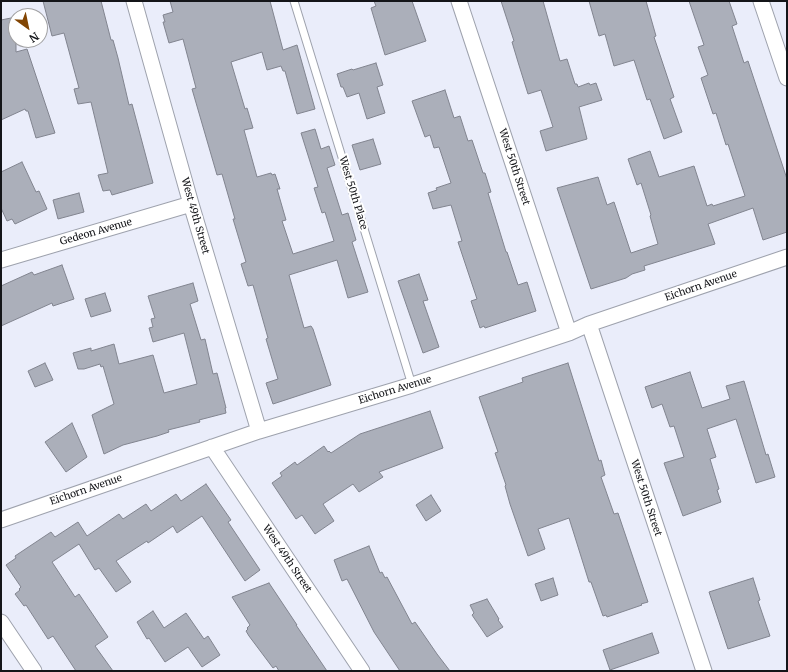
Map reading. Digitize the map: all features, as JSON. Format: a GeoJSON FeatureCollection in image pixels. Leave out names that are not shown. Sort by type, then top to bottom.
{"type":"FeatureCollection","features":[{"type":"Feature","properties":{"kind":"street","name":"West 49th Street"},"geometry":{"type":"LineString","coordinates":[[134,1],[191,204],[260,430]]}},
{"type":"Feature","properties":{"kind":"street","name":"West 50th Street"},"geometry":{"type":"LineString","coordinates":[[458,1],[569,333]]}},
{"type":"Feature","properties":{"kind":"street"},"geometry":{"type":"LineString","coordinates":[[761,1],[787,78]]}},
{"type":"Feature","properties":{"kind":"street","name":"Gedeon Avenue"},"geometry":{"type":"LineString","coordinates":[[1,260],[191,204]]}},
{"type":"Feature","properties":{"kind":"street","name":"Eichorn Avenue"},"geometry":{"type":"LineString","coordinates":[[1,520],[260,430],[412,385],[569,333],[588,324],[787,257]]}},
{"type":"Feature","properties":{"kind":"street","name":"West 50th Street"},"geometry":{"type":"LineString","coordinates":[[588,324],[704,671]]}},
{"type":"Feature","properties":{"kind":"street","name":"West 49th Street"},"geometry":{"type":"LineString","coordinates":[[212,447],[362,671]]}},
{"type":"Feature","properties":{"kind":"street"},"geometry":{"type":"LineString","coordinates":[[1,622],[34,671]]}},
{"type":"Feature","properties":{"kind":"lane","name":"West 50th Place"},"geometry":{"type":"LineString","coordinates":[[294,1],[412,385]]}},
{"type":"Feature","properties":{"kind":"building"},"geometry":{"type":"Polygon","coordinates":[[[43,1],[101,1],[111,40],[113,40],[118,58],[129,105],[132,104],[153,183],[112,195],[110,190],[103,191],[98,175],[108,173],[91,102],[78,104],[74,89],[79,88],[64,33],[52,36],[48,20],[48,8],[45,8],[43,1]]]}},
{"type":"Feature","properties":{"kind":"building"},"geometry":{"type":"Polygon","coordinates":[[[170,1],[270,1],[283,50],[297,45],[315,109],[297,114],[285,71],[283,71],[281,66],[267,70],[262,52],[231,62],[245,109],[247,108],[253,128],[244,130],[257,177],[271,173],[272,175],[275,174],[280,189],[277,189],[286,220],[282,221],[293,254],[334,241],[325,212],[322,213],[314,188],[318,187],[301,133],[315,129],[321,149],[329,146],[335,165],[327,168],[342,215],[348,213],[356,240],[352,242],[368,292],[348,298],[337,260],[289,275],[304,328],[311,326],[313,329],[331,385],[273,404],[266,383],[278,379],[266,339],[268,338],[253,285],[248,286],[241,264],[246,262],[233,219],[235,219],[222,174],[217,175],[192,89],[196,88],[183,39],[169,43],[163,22],[165,22],[163,15],[173,12],[170,1]]]}},
{"type":"Feature","properties":{"kind":"building"},"geometry":{"type":"Polygon","coordinates":[[[374,1],[412,1],[426,41],[385,55],[371,8],[376,6],[374,1]]]}},
{"type":"Feature","properties":{"kind":"building"},"geometry":{"type":"Polygon","coordinates":[[[501,1],[543,1],[560,61],[567,59],[575,84],[577,84],[578,87],[589,83],[590,85],[596,83],[602,100],[579,107],[587,139],[546,151],[540,131],[553,127],[541,90],[528,94],[512,42],[514,41],[501,1]]]}},
{"type":"Feature","properties":{"kind":"building"},"geometry":{"type":"Polygon","coordinates":[[[589,1],[646,1],[656,36],[654,37],[674,97],[670,99],[682,132],[664,139],[650,99],[647,100],[634,60],[614,66],[605,34],[599,36],[589,1]]]}},
{"type":"Feature","properties":{"kind":"building"},"geometry":{"type":"Polygon","coordinates":[[[689,1],[729,1],[737,24],[732,26],[744,63],[748,61],[787,179],[787,232],[763,240],[753,208],[708,224],[715,244],[644,266],[645,270],[632,274],[626,278],[591,289],[557,188],[598,177],[607,205],[614,202],[631,253],[658,244],[641,183],[637,185],[628,159],[650,151],[659,177],[694,166],[707,206],[712,204],[713,206],[745,196],[728,144],[726,145],[716,113],[713,114],[701,78],[708,75],[698,47],[704,45],[689,1]]]}},
{"type":"Feature","properties":{"kind":"building"},"geometry":{"type":"Polygon","coordinates":[[[8,19],[8,48],[16,48],[16,52],[27,49],[55,133],[36,138],[28,111],[25,109],[1,120],[1,20],[8,19]]]}},
{"type":"Feature","properties":{"kind":"building"},"geometry":{"type":"Polygon","coordinates":[[[376,63],[383,85],[377,87],[385,113],[367,119],[359,93],[347,97],[343,87],[341,87],[337,74],[376,63]]]}},
{"type":"Feature","properties":{"kind":"building"},"geometry":{"type":"Polygon","coordinates":[[[445,90],[454,118],[460,116],[468,141],[472,140],[483,173],[485,173],[491,192],[488,193],[518,285],[527,282],[536,311],[485,328],[484,326],[480,328],[471,301],[477,299],[458,242],[462,241],[451,205],[433,209],[428,193],[437,190],[436,188],[451,183],[439,147],[434,148],[430,135],[425,137],[412,101],[445,90]]]}},
{"type":"Feature","properties":{"kind":"building"},"geometry":{"type":"Polygon","coordinates":[[[373,139],[381,164],[360,170],[352,145],[373,139]]]}},
{"type":"Feature","properties":{"kind":"building"},"geometry":{"type":"Polygon","coordinates":[[[22,162],[36,192],[39,191],[47,209],[15,224],[12,219],[7,221],[1,208],[1,172],[22,162]]]}},
{"type":"Feature","properties":{"kind":"building"},"geometry":{"type":"Polygon","coordinates":[[[79,193],[84,212],[58,219],[53,200],[79,193]]]}},
{"type":"Feature","properties":{"kind":"building"},"geometry":{"type":"Polygon","coordinates":[[[62,265],[74,299],[53,306],[52,303],[1,326],[1,286],[32,272],[34,275],[62,265]]]}},
{"type":"Feature","properties":{"kind":"building"},"geometry":{"type":"Polygon","coordinates":[[[419,274],[428,300],[423,301],[439,347],[423,353],[398,281],[419,274]]]}},
{"type":"Feature","properties":{"kind":"building"},"geometry":{"type":"Polygon","coordinates":[[[193,283],[198,301],[190,304],[201,340],[205,339],[213,374],[217,373],[226,413],[199,420],[200,422],[168,430],[169,432],[157,436],[123,445],[104,454],[92,415],[114,404],[103,366],[101,367],[100,364],[84,369],[78,369],[73,353],[91,348],[91,351],[114,344],[119,364],[153,355],[164,393],[197,384],[184,333],[153,342],[149,328],[153,327],[151,319],[155,318],[148,296],[193,283]]]}},
{"type":"Feature","properties":{"kind":"building"},"geometry":{"type":"Polygon","coordinates":[[[105,293],[111,311],[91,317],[85,299],[105,293]]]}},
{"type":"Feature","properties":{"kind":"building"},"geometry":{"type":"Polygon","coordinates":[[[45,363],[53,380],[35,387],[28,371],[45,363]]]}},
{"type":"Feature","properties":{"kind":"building"},"geometry":{"type":"Polygon","coordinates":[[[568,363],[599,461],[601,460],[605,475],[601,477],[614,514],[618,513],[648,602],[607,617],[606,615],[603,616],[591,582],[589,582],[569,518],[538,529],[545,549],[528,556],[510,504],[506,485],[495,453],[498,452],[479,397],[523,382],[522,378],[568,363]]]}},
{"type":"Feature","properties":{"kind":"building"},"geometry":{"type":"Polygon","coordinates":[[[690,372],[702,408],[730,399],[726,386],[744,381],[766,455],[768,454],[775,477],[756,483],[736,419],[707,429],[716,457],[710,459],[719,489],[717,490],[721,502],[683,516],[664,463],[684,457],[674,426],[670,427],[662,404],[652,408],[645,387],[690,372]]]}},
{"type":"Feature","properties":{"kind":"building"},"geometry":{"type":"Polygon","coordinates":[[[430,411],[443,448],[379,472],[383,477],[359,492],[353,484],[323,504],[334,521],[315,534],[302,515],[296,519],[272,483],[282,476],[280,473],[295,462],[297,465],[324,446],[328,452],[329,451],[331,453],[360,434],[430,411]]]}},
{"type":"Feature","properties":{"kind":"building"},"geometry":{"type":"Polygon","coordinates":[[[72,423],[87,457],[66,472],[45,442],[72,423]]]}},
{"type":"Feature","properties":{"kind":"building"},"geometry":{"type":"Polygon","coordinates":[[[206,484],[231,520],[228,522],[260,570],[245,581],[202,516],[177,533],[173,526],[148,543],[147,541],[116,561],[131,582],[116,592],[99,568],[95,570],[79,544],[52,562],[75,597],[79,594],[108,637],[95,646],[113,671],[76,671],[53,636],[48,639],[26,605],[24,606],[15,594],[21,587],[6,565],[16,558],[15,556],[51,532],[55,537],[78,522],[87,536],[119,514],[123,519],[146,504],[151,511],[176,494],[181,501],[206,484]]]}},
{"type":"Feature","properties":{"kind":"building"},"geometry":{"type":"Polygon","coordinates":[[[431,495],[441,511],[426,521],[416,505],[431,495]]]}},
{"type":"Feature","properties":{"kind":"building"},"geometry":{"type":"Polygon","coordinates":[[[369,546],[380,573],[382,572],[385,578],[387,577],[412,624],[415,622],[450,671],[400,671],[374,632],[347,579],[342,581],[334,560],[369,546]]]}},
{"type":"Feature","properties":{"kind":"building"},"geometry":{"type":"Polygon","coordinates":[[[553,578],[558,595],[541,601],[535,584],[553,578]]]}},
{"type":"Feature","properties":{"kind":"building"},"geometry":{"type":"Polygon","coordinates":[[[753,578],[760,600],[758,601],[770,636],[728,649],[709,592],[753,578]]]}},
{"type":"Feature","properties":{"kind":"building"},"geometry":{"type":"Polygon","coordinates":[[[269,583],[327,671],[279,671],[276,666],[273,668],[249,636],[246,631],[250,625],[232,597],[269,583]]]}},
{"type":"Feature","properties":{"kind":"building"},"geometry":{"type":"Polygon","coordinates":[[[487,599],[503,627],[487,637],[472,615],[474,613],[470,605],[487,599]]]}},
{"type":"Feature","properties":{"kind":"building"},"geometry":{"type":"Polygon","coordinates":[[[153,611],[164,628],[186,613],[204,639],[208,636],[220,655],[202,667],[188,647],[165,662],[149,638],[147,639],[137,622],[153,611]]]}},
{"type":"Feature","properties":{"kind":"building"},"geometry":{"type":"Polygon","coordinates":[[[652,633],[659,653],[610,670],[603,650],[652,633]]]}}]}
